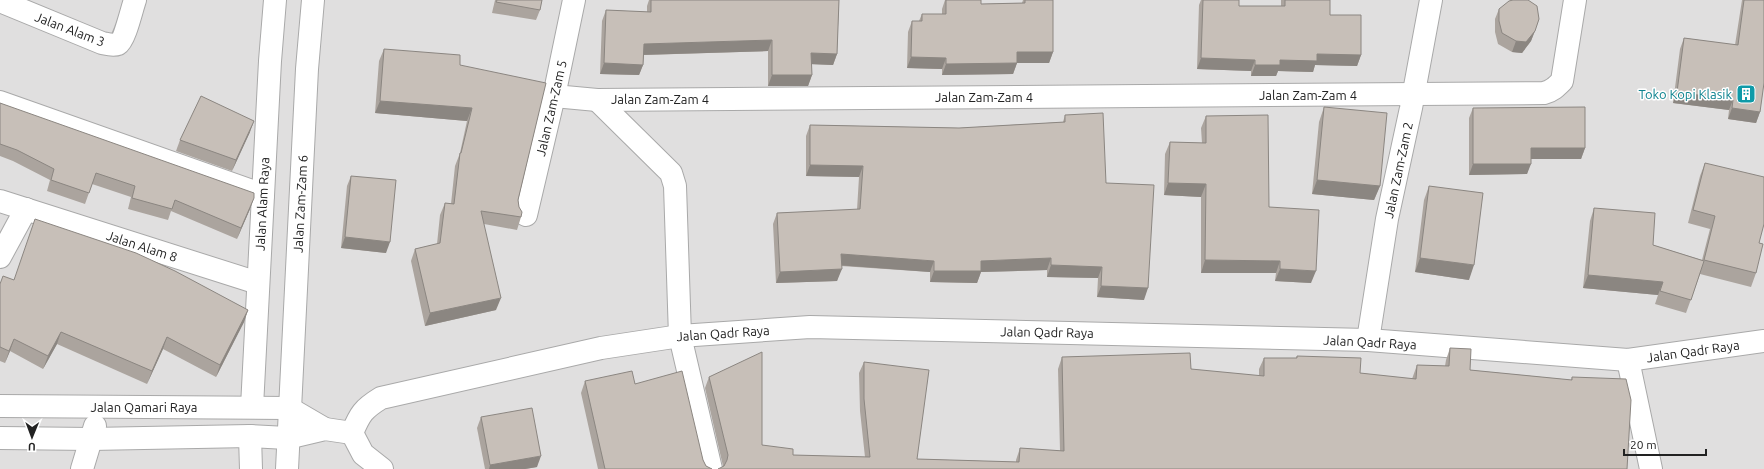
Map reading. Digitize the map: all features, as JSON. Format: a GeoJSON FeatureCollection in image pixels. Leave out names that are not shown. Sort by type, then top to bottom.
{"type":"FeatureCollection","features":[{"type":"Feature","properties":{"kind":"street","name":"Jalan Alam 3"},"geometry":{"type":"LineString","coordinates":[[0,1],[102,43],[116,44],[120,42],[123,36],[135,0]]}},
{"type":"Feature","properties":{"kind":"street","name":"Jalan Alam Raya"},"geometry":{"type":"LineString","coordinates":[[252,407],[270,61],[275,0]]}},
{"type":"Feature","properties":{"kind":"street","name":"Jalan Zam-Zam 6"},"geometry":{"type":"LineString","coordinates":[[287,469],[287,438],[307,69],[313,0]]}},
{"type":"Feature","properties":{"kind":"street","name":"Jalan Zam-Zam 5"},"geometry":{"type":"LineString","coordinates":[[526,216],[554,96],[574,0]]}},
{"type":"Feature","properties":{"kind":"street","name":"Jalan Zam-Zam 2"},"geometry":{"type":"LineString","coordinates":[[1368,340],[1387,219],[1413,95],[1430,0]]}},
{"type":"Feature","properties":{"kind":"street","name":"Jalan Zam-Zam 4"},"geometry":{"type":"LineString","coordinates":[[554,96],[597,100],[1413,95],[1516,92],[1544,93],[1557,87],[1562,80],[1575,0]]}},
{"type":"Feature","properties":{"kind":"street"},"geometry":{"type":"LineString","coordinates":[[597,100],[671,174],[675,186],[680,336],[711,469]]}},
{"type":"Feature","properties":{"kind":"street"},"geometry":{"type":"LineString","coordinates":[[0,102],[263,195]]}},
{"type":"Feature","properties":{"kind":"street","name":"Jalan Alam 8"},"geometry":{"type":"LineString","coordinates":[[0,201],[258,282]]}},
{"type":"Feature","properties":{"kind":"street"},"geometry":{"type":"LineString","coordinates":[[0,257],[26,209]]}},
{"type":"Feature","properties":{"kind":"street","name":"Jalan Qadr Raya"},"geometry":{"type":"LineString","coordinates":[[352,433],[359,417],[366,407],[381,398],[601,348],[680,336],[810,327],[1368,340],[1628,360],[1764,341]]}},
{"type":"Feature","properties":{"kind":"street"},"geometry":{"type":"LineString","coordinates":[[1628,360],[1651,469]]}},
{"type":"Feature","properties":{"kind":"street","name":"Jalan Qamari Raya"},"geometry":{"type":"LineString","coordinates":[[0,406],[289,408]]}},
{"type":"Feature","properties":{"kind":"street"},"geometry":{"type":"LineString","coordinates":[[82,469],[101,407]]}},
{"type":"Feature","properties":{"kind":"street"},"geometry":{"type":"LineString","coordinates":[[289,408],[325,429]]}},
{"type":"Feature","properties":{"kind":"street"},"geometry":{"type":"LineString","coordinates":[[0,438],[250,436],[287,438],[325,429],[352,433],[363,454],[382,469]]}},
{"type":"Feature","properties":{"kind":"street"},"geometry":{"type":"LineString","coordinates":[[250,436],[251,469]]}},
{"type":"Feature","properties":{"kind":"shaded area"},"geometry":{"type":"Polygon","coordinates":[[[0,0],[1764,0],[1764,469],[0,469],[0,0]]]}},
{"type":"Feature","properties":{"kind":"building"},"geometry":{"type":"Polygon","coordinates":[[[497,0],[542,0],[540,10],[496,2],[497,0]]]}},
{"type":"Feature","properties":{"kind":"building"},"geometry":{"type":"Polygon","coordinates":[[[651,0],[839,0],[837,54],[811,53],[812,75],[772,75],[772,40],[644,44],[643,65],[604,63],[606,10],[651,12],[651,0]]]}},
{"type":"Feature","properties":{"kind":"building"},"geometry":{"type":"Polygon","coordinates":[[[946,0],[981,0],[981,4],[1025,3],[1025,0],[1053,0],[1053,52],[1017,52],[1017,63],[946,64],[946,58],[911,57],[912,21],[922,21],[922,14],[946,14],[946,0]]]}},
{"type":"Feature","properties":{"kind":"building"},"geometry":{"type":"Polygon","coordinates":[[[1203,0],[1239,0],[1239,6],[1285,6],[1285,0],[1330,0],[1330,15],[1361,15],[1361,55],[1317,54],[1317,61],[1280,60],[1280,65],[1255,65],[1255,60],[1201,58],[1203,0]]]}},
{"type":"Feature","properties":{"kind":"building"},"geometry":{"type":"Polygon","coordinates":[[[1528,0],[1537,6],[1539,19],[1535,31],[1526,42],[1516,41],[1502,33],[1499,21],[1499,9],[1509,1],[1528,0]]]}},
{"type":"Feature","properties":{"kind":"building"},"geometry":{"type":"Polygon","coordinates":[[[1744,0],[1764,0],[1764,83],[1760,112],[1732,108],[1733,100],[1677,92],[1684,38],[1738,45],[1744,0]]]}},
{"type":"Feature","properties":{"kind":"building"},"geometry":{"type":"Polygon","coordinates":[[[384,49],[460,55],[460,65],[546,83],[518,200],[519,207],[522,212],[521,217],[481,211],[501,298],[430,313],[415,249],[440,243],[445,203],[454,204],[460,153],[472,108],[380,101],[384,49]]]}},
{"type":"Feature","properties":{"kind":"building"},"geometry":{"type":"Polygon","coordinates":[[[201,96],[254,121],[236,160],[180,140],[201,96]]]}},
{"type":"Feature","properties":{"kind":"building"},"geometry":{"type":"Polygon","coordinates":[[[0,103],[254,193],[254,198],[241,228],[175,200],[172,209],[132,198],[135,186],[96,173],[89,193],[51,180],[54,169],[17,150],[0,144],[0,103]]]}},
{"type":"Feature","properties":{"kind":"building"},"geometry":{"type":"Polygon","coordinates":[[[1324,107],[1387,113],[1380,186],[1317,180],[1324,107]]]}},
{"type":"Feature","properties":{"kind":"building"},"geometry":{"type":"Polygon","coordinates":[[[1585,107],[1585,148],[1531,148],[1531,164],[1473,164],[1473,108],[1585,107]]]}},
{"type":"Feature","properties":{"kind":"building"},"geometry":{"type":"Polygon","coordinates":[[[1103,113],[1106,183],[1154,185],[1148,288],[1101,286],[1102,267],[1051,265],[1051,258],[981,261],[981,271],[934,271],[934,261],[841,254],[842,269],[780,272],[777,213],[860,209],[863,166],[810,165],[810,125],[959,128],[1065,122],[1065,115],[1103,113]]]}},
{"type":"Feature","properties":{"kind":"building"},"geometry":{"type":"Polygon","coordinates":[[[1268,115],[1269,207],[1319,210],[1316,271],[1280,269],[1280,261],[1205,260],[1206,184],[1168,183],[1170,142],[1206,143],[1206,116],[1268,115]]]}},
{"type":"Feature","properties":{"kind":"building"},"geometry":{"type":"Polygon","coordinates":[[[1705,163],[1764,177],[1764,224],[1759,243],[1763,244],[1756,273],[1704,260],[1715,216],[1693,210],[1705,163]]]}},
{"type":"Feature","properties":{"kind":"building"},"geometry":{"type":"Polygon","coordinates":[[[351,176],[396,180],[390,242],[345,237],[351,176]]]}},
{"type":"Feature","properties":{"kind":"building"},"geometry":{"type":"Polygon","coordinates":[[[1429,186],[1483,193],[1474,265],[1420,258],[1429,186]]]}},
{"type":"Feature","properties":{"kind":"building"},"geometry":{"type":"Polygon","coordinates":[[[1594,208],[1655,213],[1653,245],[1704,261],[1691,300],[1660,291],[1663,282],[1588,275],[1594,208]]]}},
{"type":"Feature","properties":{"kind":"building"},"geometry":{"type":"Polygon","coordinates":[[[35,219],[136,253],[175,271],[248,310],[220,365],[167,337],[152,371],[61,332],[48,356],[14,339],[9,351],[0,347],[0,284],[3,276],[14,280],[35,219]]]}},
{"type":"Feature","properties":{"kind":"building"},"geometry":{"type":"Polygon","coordinates":[[[1450,348],[1471,349],[1470,370],[1572,380],[1572,377],[1626,379],[1631,400],[1627,469],[718,469],[724,466],[728,455],[709,377],[762,352],[762,445],[793,449],[793,455],[870,457],[864,399],[864,362],[929,370],[917,459],[1019,462],[1020,448],[1064,451],[1062,357],[1190,353],[1191,369],[1264,376],[1264,358],[1297,358],[1297,356],[1361,358],[1360,373],[1416,379],[1417,365],[1449,366],[1450,348]]]}},
{"type":"Feature","properties":{"kind":"building"},"geometry":{"type":"Polygon","coordinates":[[[632,371],[635,384],[682,371],[703,460],[706,466],[712,469],[605,469],[585,381],[632,371]]]}},
{"type":"Feature","properties":{"kind":"building"},"geometry":{"type":"Polygon","coordinates":[[[532,408],[541,456],[490,465],[481,417],[532,408]]]}},
{"type":"Feature","properties":{"kind":"place","name":"Toko Kopi Klasik"},"geometry":{"type":"Point","coordinates":[1746,94]}}]}
